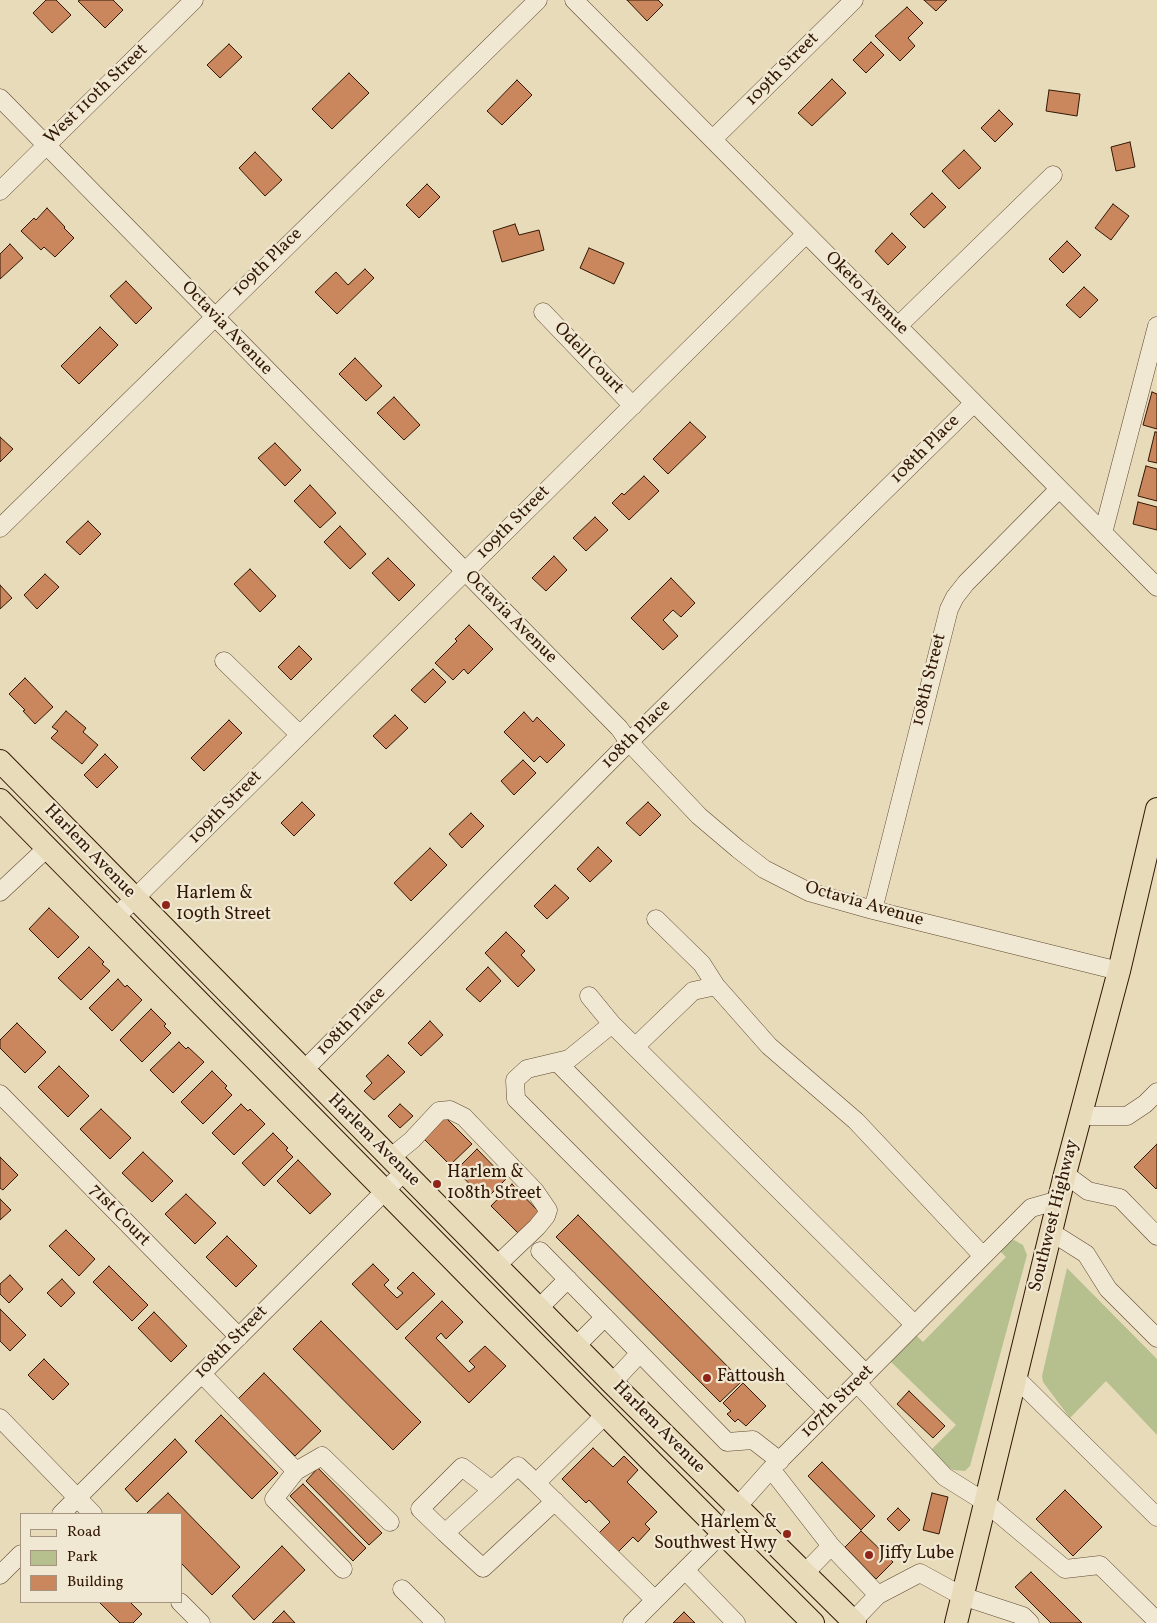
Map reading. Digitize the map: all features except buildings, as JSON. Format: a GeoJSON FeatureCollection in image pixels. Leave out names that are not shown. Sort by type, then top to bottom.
{"type":"FeatureCollection","features":[{"type":"Feature","properties":{"kind":"main road","name":"Harlem Avenue"},"geometry":{"type":"LineString","coordinates":[[0,761],[612,1383],[854,1622]]}},
{"type":"Feature","properties":{"kind":"main road","name":"Harlem Avenue"},"geometry":{"type":"LineString","coordinates":[[0,800],[812,1623]]}},
{"type":"Feature","properties":{"kind":"main road","name":"Southwest Highway"},"geometry":{"type":"LineString","coordinates":[[956,1623],[1065,1174],[1119,971],[1157,809]]}},
{"type":"Feature","properties":{"kind":"street","name":"West 110th Street"},"geometry":{"type":"LineString","coordinates":[[0,191],[194,0]]}},
{"type":"Feature","properties":{"kind":"street","name":"109th Place"},"geometry":{"type":"LineString","coordinates":[[0,528],[538,0]]}},
{"type":"Feature","properties":{"kind":"street","name":"Oketo Avenue"},"geometry":{"type":"LineString","coordinates":[[574,0],[1157,587]]}},
{"type":"Feature","properties":{"kind":"street","name":"109th Street"},"geometry":{"type":"LineString","coordinates":[[713,139],[854,0]]}},
{"type":"Feature","properties":{"kind":"street","name":"Octavia Avenue"},"geometry":{"type":"LineString","coordinates":[[0,98],[619,728],[629,742],[699,816],[738,849],[764,869],[809,892],[873,910],[1119,971]]}},
{"type":"Feature","properties":{"kind":"street"},"geometry":{"type":"LineString","coordinates":[[898,326],[1053,175]]}},
{"type":"Feature","properties":{"kind":"street","name":"109th Street"},"geometry":{"type":"LineString","coordinates":[[115,918],[806,234]]}},
{"type":"Feature","properties":{"kind":"street","name":"Odell Court"},"geometry":{"type":"LineString","coordinates":[[543,312],[633,406]]}},
{"type":"Feature","properties":{"kind":"street"},"geometry":{"type":"LineString","coordinates":[[1103,532],[1150,380],[1157,326]]}},
{"type":"Feature","properties":{"kind":"street","name":"108th Place"},"geometry":{"type":"LineString","coordinates":[[304,1070],[629,742],[974,403]]}},
{"type":"Feature","properties":{"kind":"street","name":"108th Street"},"geometry":{"type":"LineString","coordinates":[[873,910],[949,609],[966,583],[1059,489]]}},
{"type":"Feature","properties":{"kind":"street"},"geometry":{"type":"LineString","coordinates":[[224,661],[300,735]]}},
{"type":"Feature","properties":{"kind":"street"},"geometry":{"type":"LineString","coordinates":[[0,892],[48,848]]}},
{"type":"Feature","properties":{"kind":"street"},"geometry":{"type":"LineString","coordinates":[[656,919],[702,964],[716,986],[769,1046],[856,1121],[983,1256]]}},
{"type":"Feature","properties":{"kind":"street"},"geometry":{"type":"LineString","coordinates":[[635,1047],[693,991],[716,986]]}},
{"type":"Feature","properties":{"kind":"street"},"geometry":{"type":"LineString","coordinates":[[589,996],[612,1024],[915,1325]]}},
{"type":"Feature","properties":{"kind":"street"},"geometry":{"type":"LineString","coordinates":[[612,1024],[569,1059],[527,1069],[515,1080],[516,1099],[828,1412]]}},
{"type":"Feature","properties":{"kind":"street"},"geometry":{"type":"LineString","coordinates":[[557,1062],[861,1378],[944,1477],[985,1502],[1064,1568],[1100,1565],[1157,1621]]}},
{"type":"Feature","properties":{"kind":"street"},"geometry":{"type":"LineString","coordinates":[[1080,1116],[1127,1116],[1157,1092]]}},
{"type":"Feature","properties":{"kind":"street","name":"71st Court"},"geometry":{"type":"LineString","coordinates":[[0,1094],[238,1337]]}},
{"type":"Feature","properties":{"kind":"street","name":"108th Street"},"geometry":{"type":"LineString","coordinates":[[62,1513],[385,1191],[397,1165],[412,1140],[439,1112],[450,1110],[464,1117],[535,1192],[548,1210],[546,1216],[537,1226],[496,1266]]}},
{"type":"Feature","properties":{"kind":"street"},"geometry":{"type":"LineString","coordinates":[[1065,1174],[1088,1191],[1120,1198],[1157,1236]]}},
{"type":"Feature","properties":{"kind":"street","name":"107th Street"},"geometry":{"type":"LineString","coordinates":[[632,1623],[723,1532],[737,1507],[775,1465],[1031,1208],[1059,1200]]}},
{"type":"Feature","properties":{"kind":"street"},"geometry":{"type":"LineString","coordinates":[[1051,1232],[1086,1254],[1108,1289],[1157,1338]]}},
{"type":"Feature","properties":{"kind":"street"},"geometry":{"type":"LineString","coordinates":[[540,1251],[727,1442],[753,1440],[775,1465],[831,1546],[878,1595]]}},
{"type":"Feature","properties":{"kind":"street"},"geometry":{"type":"LineString","coordinates":[[539,1308],[568,1279]]}},
{"type":"Feature","properties":{"kind":"street"},"geometry":{"type":"LineString","coordinates":[[576,1346],[605,1317]]}},
{"type":"Feature","properties":{"kind":"street"},"geometry":{"type":"LineString","coordinates":[[612,1383],[640,1353]]}},
{"type":"Feature","properties":{"kind":"street"},"geometry":{"type":"LineString","coordinates":[[202,1374],[296,1471]]}},
{"type":"Feature","properties":{"kind":"street"},"geometry":{"type":"LineString","coordinates":[[1015,1377],[1157,1517]]}},
{"type":"Feature","properties":{"kind":"street"},"geometry":{"type":"LineString","coordinates":[[536,1483],[605,1415]]}},
{"type":"Feature","properties":{"kind":"street"},"geometry":{"type":"LineString","coordinates":[[0,1418],[92,1513]]}},
{"type":"Feature","properties":{"kind":"street"},"geometry":{"type":"LineString","coordinates":[[343,1570],[274,1500],[296,1471],[322,1456],[390,1522]]}},
{"type":"Feature","properties":{"kind":"street"},"geometry":{"type":"LineString","coordinates":[[446,1533],[518,1466],[656,1600]]}},
{"type":"Feature","properties":{"kind":"street"},"geometry":{"type":"LineString","coordinates":[[492,1490],[462,1467],[420,1509],[483,1568],[555,1501]]}},
{"type":"Feature","properties":{"kind":"street"},"geometry":{"type":"LineString","coordinates":[[804,1574],[831,1546]]}},
{"type":"Feature","properties":{"kind":"street"},"geometry":{"type":"LineString","coordinates":[[0,1575],[20,1555]]}},
{"type":"Feature","properties":{"kind":"street"},"geometry":{"type":"LineString","coordinates":[[685,1570],[736,1623]]}},
{"type":"Feature","properties":{"kind":"street"},"geometry":{"type":"LineString","coordinates":[[854,1622],[878,1595],[920,1573],[962,1596],[1023,1616],[1030,1623]]}},
{"type":"Feature","properties":{"kind":"street"},"geometry":{"type":"LineString","coordinates":[[402,1589],[436,1623]]}},
{"type":"Feature","properties":{"kind":"street"},"geometry":{"type":"LineString","coordinates":[[181,1603],[201,1623]]}},
{"type":"Feature","properties":{"kind":"green space"},"geometry":{"type":"Polygon","coordinates":[[[1014,1240],[1023,1245],[1027,1255],[970,1466],[965,1471],[953,1470],[945,1465],[931,1450],[956,1425],[888,1359],[914,1333],[923,1342],[1006,1257],[997,1248],[1008,1241],[1014,1240]]]}},
{"type":"Feature","properties":{"kind":"green space"},"geometry":{"type":"Polygon","coordinates":[[[1067,1268],[1157,1359],[1157,1435],[1106,1381],[1070,1418],[1043,1382],[1042,1376],[1067,1268]]]}},
{"type":"Feature","properties":{"kind":"place","name":"Harlem & 109th Street"},"geometry":{"type":"Point","coordinates":[166,905]}},
{"type":"Feature","properties":{"kind":"place","name":"Harlem & 108th Street"},"geometry":{"type":"Point","coordinates":[437,1184]}},
{"type":"Feature","properties":{"kind":"place","name":"Fattoush"},"geometry":{"type":"Point","coordinates":[707,1378]}},
{"type":"Feature","properties":{"kind":"place","name":"Harlem & Southwest Hwy"},"geometry":{"type":"Point","coordinates":[787,1534]}},
{"type":"Feature","properties":{"kind":"place","name":"Jiffy Lube"},"geometry":{"type":"Point","coordinates":[869,1555]}}]}
